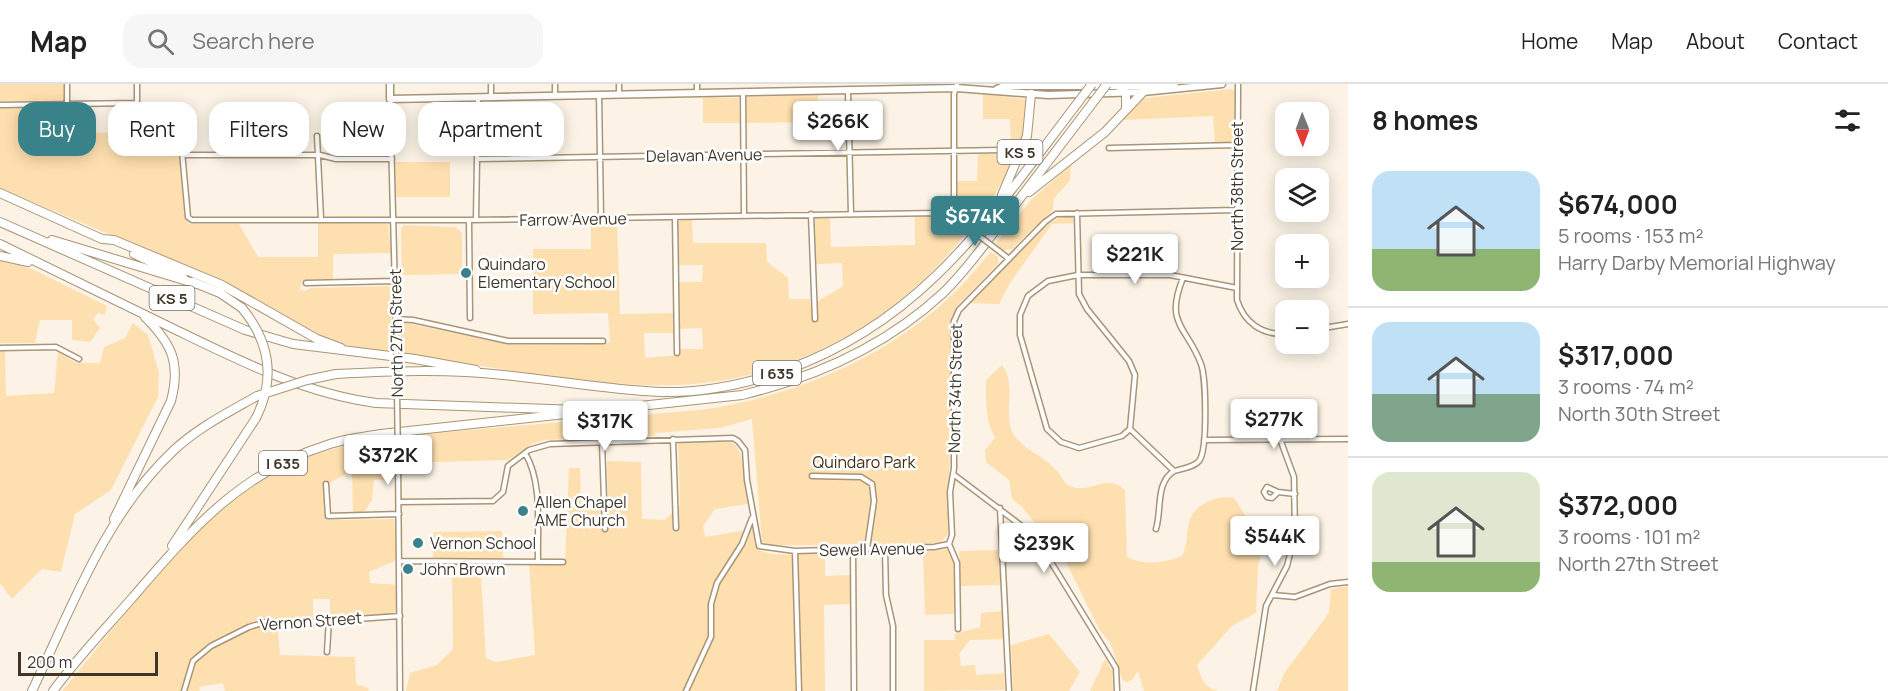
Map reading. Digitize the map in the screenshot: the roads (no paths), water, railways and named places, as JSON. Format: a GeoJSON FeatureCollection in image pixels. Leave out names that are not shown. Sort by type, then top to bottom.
{"type":"FeatureCollection","features":[{"type":"Feature","properties":{"kind":"highway","name":"I 635"},"geometry":{"type":"LineString","coordinates":[[32,691],[109,533],[127,506],[174,451],[216,420],[257,396],[307,380],[336,374],[377,372],[501,374],[623,390],[664,392],[704,390],[759,379],[816,359],[865,334],[899,310],[940,274],[996,207],[1092,84]]}},
{"type":"Feature","properties":{"kind":"highway","name":"I 635"},"geometry":{"type":"LineString","coordinates":[[53,691],[159,567],[215,507],[252,479],[288,460],[328,444],[381,434],[742,395],[785,385],[834,367],[900,327],[943,293],[972,261],[1107,84]]}},
{"type":"Feature","properties":{"kind":"highway"},"geometry":{"type":"LineString","coordinates":[[1118,85],[1126,93],[1126,108]]}},
{"type":"Feature","properties":{"kind":"highway","name":"KS 5"},"geometry":{"type":"LineString","coordinates":[[996,207],[1027,136],[1032,88]]}},
{"type":"Feature","properties":{"kind":"highway","name":"KS 5"},"geometry":{"type":"LineString","coordinates":[[1018,201],[1105,132],[1143,92]]}},
{"type":"Feature","properties":{"kind":"highway"},"geometry":{"type":"LineString","coordinates":[[0,194],[220,293],[242,308],[258,328],[268,357],[269,382],[264,402],[256,418],[159,567]]}},
{"type":"Feature","properties":{"kind":"highway","name":"KS 5"},"geometry":{"type":"LineString","coordinates":[[0,222],[245,330],[293,344],[415,359],[501,374]]}},
{"type":"Feature","properties":{"kind":"highway"},"geometry":{"type":"LineString","coordinates":[[11,227],[197,284]]}},
{"type":"Feature","properties":{"kind":"highway"},"geometry":{"type":"LineString","coordinates":[[102,239],[114,240],[222,285],[317,339],[351,352]]}},
{"type":"Feature","properties":{"kind":"highway","name":"KS 5"},"geometry":{"type":"LineString","coordinates":[[0,244],[278,377],[343,398],[376,403],[603,411]]}},
{"type":"Feature","properties":{"kind":"highway"},"geometry":{"type":"LineString","coordinates":[[0,256],[41,264]]}},
{"type":"Feature","properties":{"kind":"highway"},"geometry":{"type":"LineString","coordinates":[[109,533],[121,501],[171,401],[176,382],[175,363],[170,349],[161,334],[140,312]]}},
{"type":"Feature","properties":{"kind":"main road","name":"North 27th Street"},"geometry":{"type":"LineString","coordinates":[[390,84],[390,99]]}},
{"type":"Feature","properties":{"kind":"main road"},"geometry":{"type":"LineString","coordinates":[[1032,88],[1126,93],[1222,84]]}},
{"type":"Feature","properties":{"kind":"main road"},"geometry":{"type":"LineString","coordinates":[[390,99],[834,88],[848,91],[957,86],[997,89],[1118,85],[1182,87]]}},
{"type":"Feature","properties":{"kind":"street"},"geometry":{"type":"LineString","coordinates":[[67,84],[67,102]]}},
{"type":"Feature","properties":{"kind":"street"},"geometry":{"type":"LineString","coordinates":[[137,84],[137,102]]}},
{"type":"Feature","properties":{"kind":"street"},"geometry":{"type":"LineString","coordinates":[[491,84],[491,97]]}},
{"type":"Feature","properties":{"kind":"street"},"geometry":{"type":"LineString","coordinates":[[555,84],[555,95]]}},
{"type":"Feature","properties":{"kind":"street"},"geometry":{"type":"LineString","coordinates":[[619,84],[619,94]]}},
{"type":"Feature","properties":{"kind":"street"},"geometry":{"type":"LineString","coordinates":[[697,84],[697,93]]}},
{"type":"Feature","properties":{"kind":"street","name":"North 38th Street"},"geometry":{"type":"LineString","coordinates":[[1238,84],[1237,300],[1248,321],[1268,332],[1275,333]]}},
{"type":"Feature","properties":{"kind":"street"},"geometry":{"type":"LineString","coordinates":[[957,86],[954,94],[954,216],[1009,259],[1051,216],[1077,213],[1236,210]]}},
{"type":"Feature","properties":{"kind":"street"},"geometry":{"type":"LineString","coordinates":[[848,91],[851,214]]}},
{"type":"Feature","properties":{"kind":"street"},"geometry":{"type":"LineString","coordinates":[[743,92],[744,215]]}},
{"type":"Feature","properties":{"kind":"street"},"geometry":{"type":"LineString","coordinates":[[599,94],[601,218]]}},
{"type":"Feature","properties":{"kind":"street"},"geometry":{"type":"LineString","coordinates":[[476,220],[478,97]]}},
{"type":"Feature","properties":{"kind":"street","name":"North 27th Street"},"geometry":{"type":"LineString","coordinates":[[390,99],[396,281],[400,691]]}},
{"type":"Feature","properties":{"kind":"street"},"geometry":{"type":"LineString","coordinates":[[0,105],[18,105]]}},
{"type":"Feature","properties":{"kind":"street"},"geometry":{"type":"LineString","coordinates":[[317,135],[320,155],[321,219]]}},
{"type":"Feature","properties":{"kind":"street"},"geometry":{"type":"LineString","coordinates":[[1109,148],[1237,145]]}},
{"type":"Feature","properties":{"kind":"street","name":"Delavan Avenue"},"geometry":{"type":"LineString","coordinates":[[477,159],[1003,150]]}},
{"type":"Feature","properties":{"kind":"street"},"geometry":{"type":"LineString","coordinates":[[309,155],[336,159],[392,159]]}},
{"type":"Feature","properties":{"kind":"street","name":"Farrow Avenue"},"geometry":{"type":"LineString","coordinates":[[183,156],[188,217],[192,220],[387,218],[394,221],[947,213],[954,216]]}},
{"type":"Feature","properties":{"kind":"street"},"geometry":{"type":"LineString","coordinates":[[1077,213],[1078,275],[1079,294],[1087,309],[1130,361],[1134,370],[1130,429],[1122,436],[1085,448],[1073,447],[1053,436],[1042,420],[1020,335],[1022,308],[1030,294],[1048,281],[1078,275],[1160,274],[1237,288]]}},
{"type":"Feature","properties":{"kind":"street"},"geometry":{"type":"LineString","coordinates":[[811,214],[815,319]]}},
{"type":"Feature","properties":{"kind":"street"},"geometry":{"type":"LineString","coordinates":[[675,217],[677,353]]}},
{"type":"Feature","properties":{"kind":"street"},"geometry":{"type":"LineString","coordinates":[[469,220],[470,318]]}},
{"type":"Feature","properties":{"kind":"street","name":"North 34th Street"},"geometry":{"type":"LineString","coordinates":[[958,629],[957,563],[949,544],[952,535],[950,492],[953,474],[954,321],[959,310],[1009,259]]}},
{"type":"Feature","properties":{"kind":"street"},"geometry":{"type":"LineString","coordinates":[[1156,529],[1163,482],[1174,471],[1198,462],[1203,453],[1202,365],[1181,330],[1176,313],[1176,299],[1183,278]]}},
{"type":"Feature","properties":{"kind":"street"},"geometry":{"type":"LineString","coordinates":[[306,284],[396,281]]}},
{"type":"Feature","properties":{"kind":"street"},"geometry":{"type":"LineString","coordinates":[[396,320],[413,320],[508,341],[603,341]]}},
{"type":"Feature","properties":{"kind":"street"},"geometry":{"type":"LineString","coordinates":[[1329,327],[1348,324]]}},
{"type":"Feature","properties":{"kind":"street"},"geometry":{"type":"LineString","coordinates":[[0,348],[56,347],[79,359]]}},
{"type":"Feature","properties":{"kind":"street"},"geometry":{"type":"LineString","coordinates":[[1130,429],[1174,471]]}},
{"type":"Feature","properties":{"kind":"street"},"geometry":{"type":"LineString","coordinates":[[399,502],[489,502],[498,499],[503,492],[508,466],[525,453],[550,444],[733,438],[738,441],[745,450],[753,514],[742,544],[717,583],[711,604],[711,637],[686,691]]}},
{"type":"Feature","properties":{"kind":"street"},"geometry":{"type":"LineString","coordinates":[[673,439],[676,528]]}},
{"type":"Feature","properties":{"kind":"street"},"geometry":{"type":"LineString","coordinates":[[1253,691],[1265,609],[1294,543],[1295,494],[1292,468],[1280,439]]}},
{"type":"Feature","properties":{"kind":"street"},"geometry":{"type":"LineString","coordinates":[[1204,440],[1348,439]]}},
{"type":"Feature","properties":{"kind":"street"},"geometry":{"type":"LineString","coordinates":[[602,442],[605,529]]}},
{"type":"Feature","properties":{"kind":"street"},"geometry":{"type":"LineString","coordinates":[[525,453],[533,468],[536,481],[538,561]]}},
{"type":"Feature","properties":{"kind":"street"},"geometry":{"type":"LineString","coordinates":[[953,474],[1000,507],[1035,536],[1116,668],[1117,691]]}},
{"type":"Feature","properties":{"kind":"street"},"geometry":{"type":"LineString","coordinates":[[812,476],[861,477],[872,484],[874,501],[867,549]]}},
{"type":"Feature","properties":{"kind":"street"},"geometry":{"type":"LineString","coordinates":[[326,484],[328,516],[399,514]]}},
{"type":"Feature","properties":{"kind":"street"},"geometry":{"type":"LineString","coordinates":[[1278,492],[1295,494]]}},
{"type":"Feature","properties":{"kind":"street"},"geometry":{"type":"LineString","coordinates":[[1000,507],[1009,691]]}},
{"type":"Feature","properties":{"kind":"street","name":"Sewell Avenue"},"geometry":{"type":"LineString","coordinates":[[753,514],[759,546],[795,551],[934,547],[949,544]]}},
{"type":"Feature","properties":{"kind":"street"},"geometry":{"type":"LineString","coordinates":[[853,549],[854,691]]}},
{"type":"Feature","properties":{"kind":"street"},"geometry":{"type":"LineString","coordinates":[[885,549],[886,594],[893,626],[893,691]]}},
{"type":"Feature","properties":{"kind":"street"},"geometry":{"type":"LineString","coordinates":[[795,551],[799,691]]}},
{"type":"Feature","properties":{"kind":"street"},"geometry":{"type":"LineString","coordinates":[[400,561],[563,561]]}},
{"type":"Feature","properties":{"kind":"street"},"geometry":{"type":"LineString","coordinates":[[1273,595],[1295,597],[1330,584],[1348,582]]}},
{"type":"Feature","properties":{"kind":"street","name":"Vernon Street"},"geometry":{"type":"LineString","coordinates":[[184,691],[193,661],[211,646],[233,633],[266,622],[300,623],[329,619],[400,616]]}},
{"type":"Feature","properties":{"kind":"street"},"geometry":{"type":"LineString","coordinates":[[327,652],[329,619]]}},
{"type":"Feature","properties":{"kind":"place","name":"Quindaro Elementary School"},"geometry":{"type":"Point","coordinates":[466,273]}},
{"type":"Feature","properties":{"kind":"place","name":"Allen Chapel AME Church"},"geometry":{"type":"Point","coordinates":[523,511]}},
{"type":"Feature","properties":{"kind":"place","name":"Vernon School"},"geometry":{"type":"Point","coordinates":[418,543]}},
{"type":"Feature","properties":{"kind":"place","name":"John Brown"},"geometry":{"type":"Point","coordinates":[408,569]}},
{"type":"Feature","properties":{"kind":"park label","name":"Quindaro Park"},"geometry":{"type":"Point","coordinates":[864,462]}}]}
